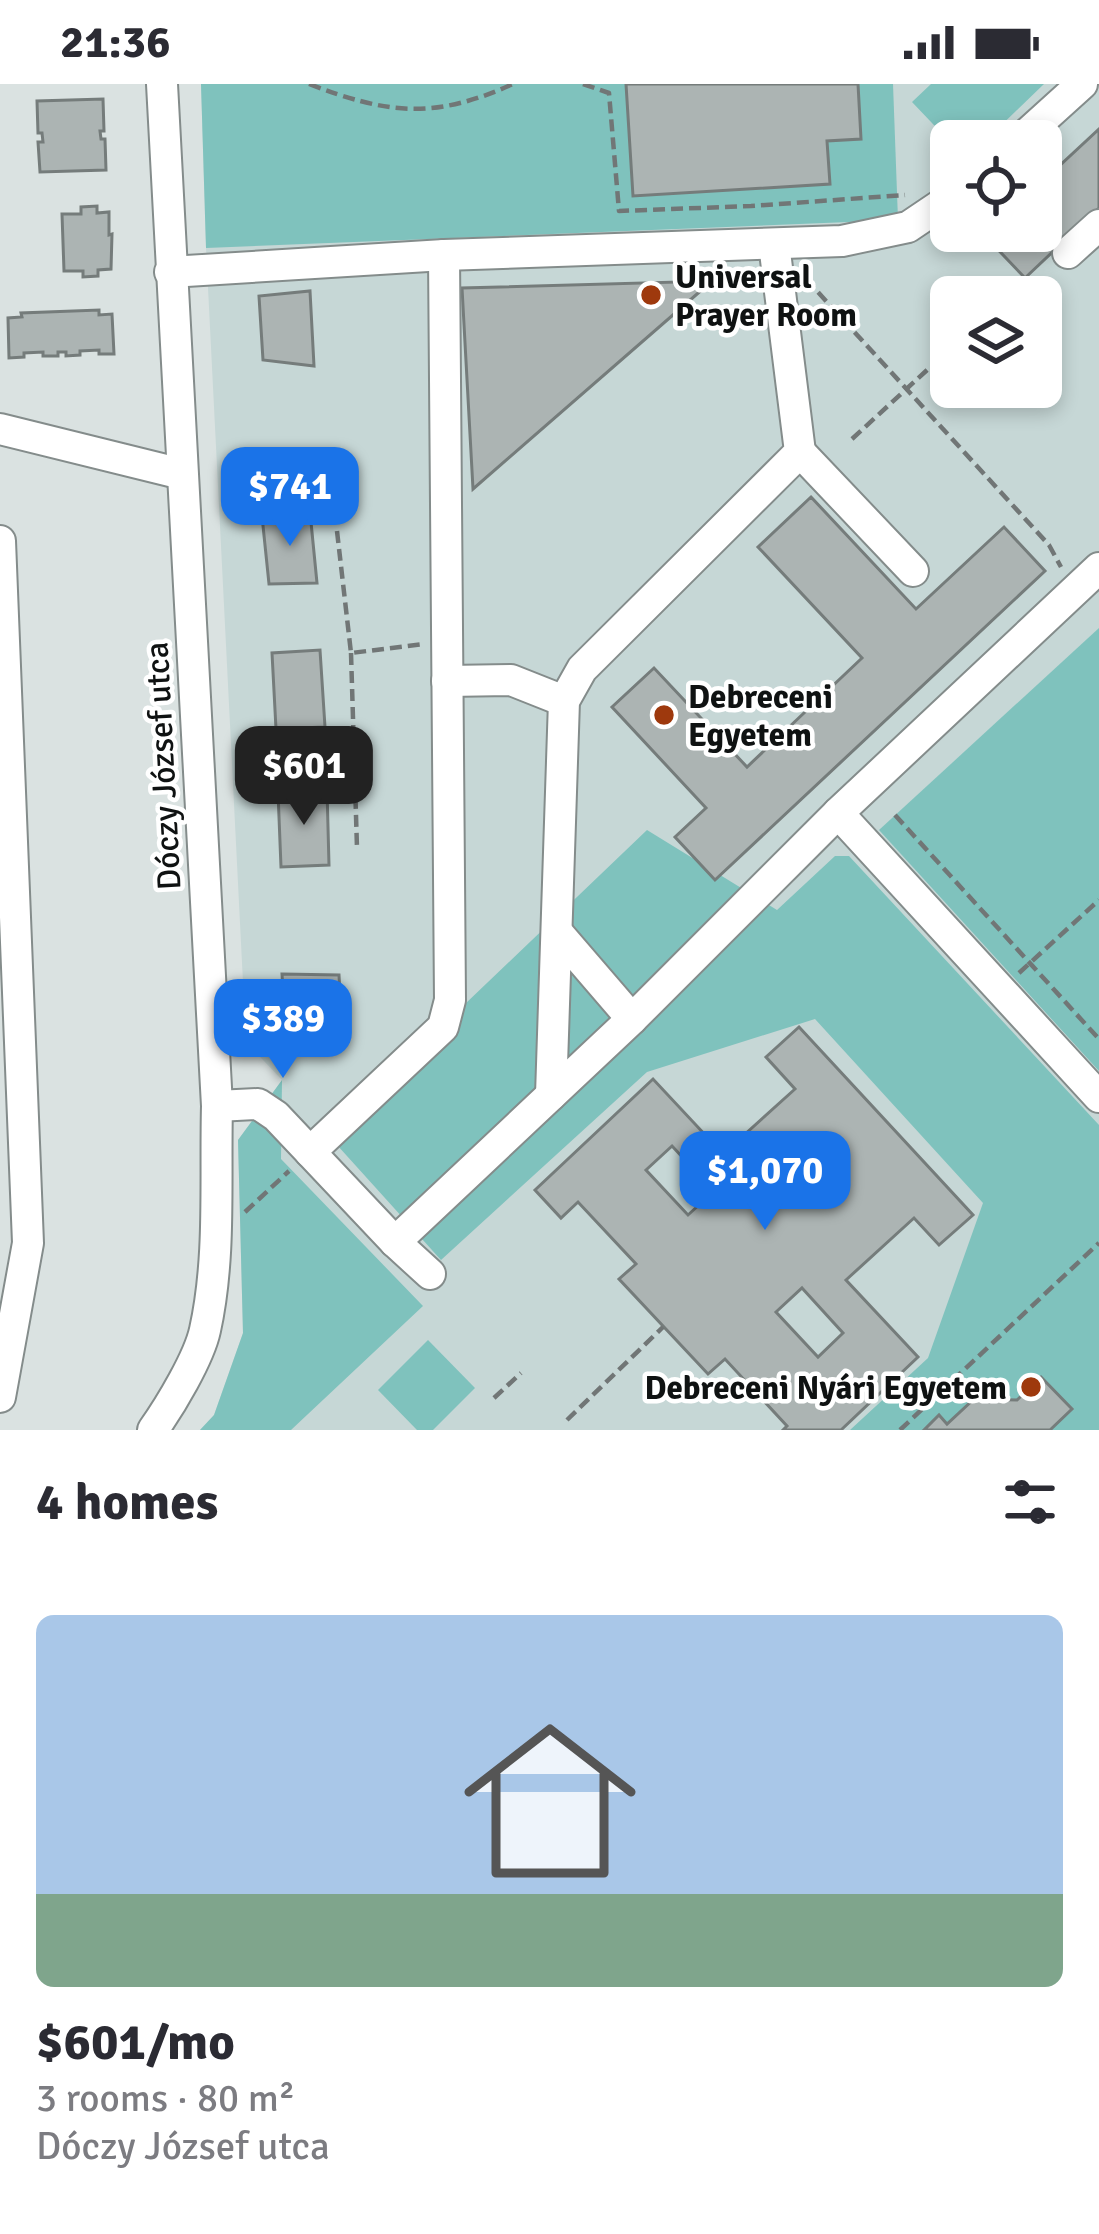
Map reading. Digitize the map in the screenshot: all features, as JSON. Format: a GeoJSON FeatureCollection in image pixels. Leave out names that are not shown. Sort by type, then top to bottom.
{"type":"FeatureCollection","features":[{"type":"Feature","properties":{"kind":"street","name":"Dóczy József utca"},"geometry":{"type":"LineString","coordinates":[[153,1430],[204,1335],[213,1269],[217,1106],[162,84]]}},
{"type":"Feature","properties":{"kind":"street"},"geometry":{"type":"LineString","coordinates":[[1042,120],[1082,84]]}},
{"type":"Feature","properties":{"kind":"street"},"geometry":{"type":"LineString","coordinates":[[170,272],[444,255],[842,242],[908,227],[930,213]]}},
{"type":"Feature","properties":{"kind":"street"},"geometry":{"type":"LineString","coordinates":[[1068,253],[1099,225]]}},
{"type":"Feature","properties":{"kind":"street"},"geometry":{"type":"LineString","coordinates":[[774,244],[800,452],[913,571]]}},
{"type":"Feature","properties":{"kind":"street"},"geometry":{"type":"LineString","coordinates":[[310,1153],[442,1027],[450,1000],[444,255]]}},
{"type":"Feature","properties":{"kind":"street"},"geometry":{"type":"LineString","coordinates":[[0,429],[182,474]]}},
{"type":"Feature","properties":{"kind":"street"},"geometry":{"type":"LineString","coordinates":[[551,1095],[564,701],[582,669],[800,452]]}},
{"type":"Feature","properties":{"kind":"street"},"geometry":{"type":"LineString","coordinates":[[0,541],[28,1243],[0,1397]]}},
{"type":"Feature","properties":{"kind":"street"},"geometry":{"type":"LineString","coordinates":[[395,1242],[1099,568]]}},
{"type":"Feature","properties":{"kind":"street"},"geometry":{"type":"LineString","coordinates":[[448,681],[512,680],[564,701]]}},
{"type":"Feature","properties":{"kind":"street"},"geometry":{"type":"LineString","coordinates":[[838,813],[1099,1096]]}},
{"type":"Feature","properties":{"kind":"street"},"geometry":{"type":"LineString","coordinates":[[558,934],[632,1018]]}},
{"type":"Feature","properties":{"kind":"street"},"geometry":{"type":"LineString","coordinates":[[217,1106],[258,1104],[276,1116],[430,1274]]}},
{"type":"Feature","properties":{"kind":"path"},"geometry":{"type":"LineString","coordinates":[[309,84],[387,110],[450,107],[513,84]]}},
{"type":"Feature","properties":{"kind":"path"},"geometry":{"type":"LineString","coordinates":[[583,84],[609,93],[619,212],[905,194],[924,217]]}},
{"type":"Feature","properties":{"kind":"path"},"geometry":{"type":"LineString","coordinates":[[803,276],[1048,545],[1074,591]]}},
{"type":"Feature","properties":{"kind":"path"},"geometry":{"type":"LineString","coordinates":[[852,439],[930,367]]}},
{"type":"Feature","properties":{"kind":"path"},"geometry":{"type":"LineString","coordinates":[[337,531],[351,653],[357,848]]}},
{"type":"Feature","properties":{"kind":"path"},"geometry":{"type":"LineString","coordinates":[[351,653],[447,641]]}},
{"type":"Feature","properties":{"kind":"path"},"geometry":{"type":"LineString","coordinates":[[895,815],[1099,1039]]}},
{"type":"Feature","properties":{"kind":"path"},"geometry":{"type":"LineString","coordinates":[[1001,990],[1099,900]]}},
{"type":"Feature","properties":{"kind":"path"},"geometry":{"type":"LineString","coordinates":[[214,1228],[230,1226],[310,1153]]}},
{"type":"Feature","properties":{"kind":"path"},"geometry":{"type":"LineString","coordinates":[[900,1430],[1099,1244]]}},
{"type":"Feature","properties":{"kind":"path"},"geometry":{"type":"LineString","coordinates":[[567,1420],[663,1327]]}},
{"type":"Feature","properties":{"kind":"path"},"geometry":{"type":"LineString","coordinates":[[494,1398],[521,1372]]}},
{"type":"Feature","properties":{"kind":"shaded area","name":"Debreceni Egyetem"},"geometry":{"type":"Polygon","coordinates":[[[201,84],[1099,84],[1099,1430],[200,1430],[214,1415],[243,1333],[238,1140],[282,1080],[246,1042],[201,84]]]}},
{"type":"Feature","properties":{"kind":"shaded area"},"geometry":{"type":"Polygon","coordinates":[[[201,84],[893,84],[898,220],[206,248],[201,84]]]}},
{"type":"Feature","properties":{"kind":"shaded area"},"geometry":{"type":"Polygon","coordinates":[[[931,84],[1044,84],[1007,120],[930,121],[912,102],[931,84]]]}},
{"type":"Feature","properties":{"kind":"shaded area"},"geometry":{"type":"Polygon","coordinates":[[[1099,628],[1099,1071],[879,830],[1099,628]]]}},
{"type":"Feature","properties":{"kind":"shaded area"},"geometry":{"type":"Polygon","coordinates":[[[647,830],[777,910],[835,856],[849,856],[1099,1125],[1099,1430],[850,1430],[928,1358],[983,1203],[815,1019],[647,1072],[441,1260],[328,1135],[647,830]]]}},
{"type":"Feature","properties":{"kind":"shaded area"},"geometry":{"type":"Polygon","coordinates":[[[282,1080],[281,1159],[423,1306],[291,1430],[200,1430],[214,1415],[243,1333],[238,1140],[282,1080]]]}},
{"type":"Feature","properties":{"kind":"shaded area"},"geometry":{"type":"Polygon","coordinates":[[[428,1340],[475,1388],[433,1430],[417,1430],[378,1390],[428,1340]]]}},
{"type":"Feature","properties":{"kind":"building"},"geometry":{"type":"Polygon","coordinates":[[[626,84],[858,84],[861,139],[827,141],[830,184],[633,196],[626,84]]]}},
{"type":"Feature","properties":{"kind":"building"},"geometry":{"type":"Polygon","coordinates":[[[103,99],[104,131],[100,131],[105,139],[106,170],[40,172],[38,142],[43,142],[38,133],[37,101],[103,99]]]}},
{"type":"Feature","properties":{"kind":"building"},"geometry":{"type":"Polygon","coordinates":[[[1099,129],[1099,208],[1062,243],[1062,163],[1099,129]]]}},
{"type":"Feature","properties":{"kind":"building"},"geometry":{"type":"Polygon","coordinates":[[[97,206],[97,213],[109,212],[111,269],[83,277],[83,271],[64,271],[62,214],[81,214],[81,207],[97,206]]]}},
{"type":"Feature","properties":{"kind":"building"},"geometry":{"type":"Polygon","coordinates":[[[1000,252],[1052,252],[1027,276],[1000,252]]]}},
{"type":"Feature","properties":{"kind":"building"},"geometry":{"type":"Polygon","coordinates":[[[712,281],[473,489],[462,288],[712,281]]]}},
{"type":"Feature","properties":{"kind":"building"},"geometry":{"type":"Polygon","coordinates":[[[310,291],[314,366],[263,360],[259,296],[310,291]]]}},
{"type":"Feature","properties":{"kind":"building"},"geometry":{"type":"Polygon","coordinates":[[[99,310],[99,315],[112,314],[114,354],[99,354],[99,350],[43,356],[43,352],[9,358],[8,318],[22,317],[21,313],[99,310]]]}},
{"type":"Feature","properties":{"kind":"building"},"geometry":{"type":"Polygon","coordinates":[[[811,497],[916,609],[1004,527],[1045,571],[715,880],[675,837],[706,808],[612,707],[654,668],[747,767],[862,658],[758,547],[811,497]]]}},
{"type":"Feature","properties":{"kind":"building"},"geometry":{"type":"Polygon","coordinates":[[[310,512],[317,583],[269,584],[262,516],[310,512]]]}},
{"type":"Feature","properties":{"kind":"building"},"geometry":{"type":"Polygon","coordinates":[[[320,650],[325,727],[276,729],[272,653],[320,650]]]}},
{"type":"Feature","properties":{"kind":"building"},"geometry":{"type":"Polygon","coordinates":[[[327,789],[329,865],[281,867],[278,792],[327,789]]]}},
{"type":"Feature","properties":{"kind":"building"},"geometry":{"type":"Polygon","coordinates":[[[282,974],[339,975],[342,1035],[286,1037],[282,974]]]}},
{"type":"Feature","properties":{"kind":"building"},"geometry":{"type":"Polygon","coordinates":[[[799,1027],[973,1215],[939,1245],[914,1218],[846,1280],[918,1357],[841,1430],[783,1430],[787,1426],[725,1359],[708,1374],[619,1279],[636,1264],[578,1202],[561,1218],[535,1190],[653,1079],[723,1154],[795,1089],[766,1057],[799,1027]],[[672,1146],[646,1170],[688,1215],[714,1191],[672,1146]],[[802,1288],[776,1312],[818,1357],[843,1333],[802,1288]]]}},
{"type":"Feature","properties":{"kind":"building"},"geometry":{"type":"Polygon","coordinates":[[[1041,1377],[1072,1409],[1050,1430],[924,1430],[939,1415],[947,1424],[974,1399],[1017,1400],[1041,1377]]]}},
{"type":"Feature","properties":{"kind":"place","name":"Universal Prayer Room"},"geometry":{"type":"Point","coordinates":[651,295]}},
{"type":"Feature","properties":{"kind":"place","name":"Debreceni Egyetem"},"geometry":{"type":"Point","coordinates":[664,715]}},
{"type":"Feature","properties":{"kind":"place","name":"Debreceni Nyári Egyetem"},"geometry":{"type":"Point","coordinates":[1031,1387]}}]}
